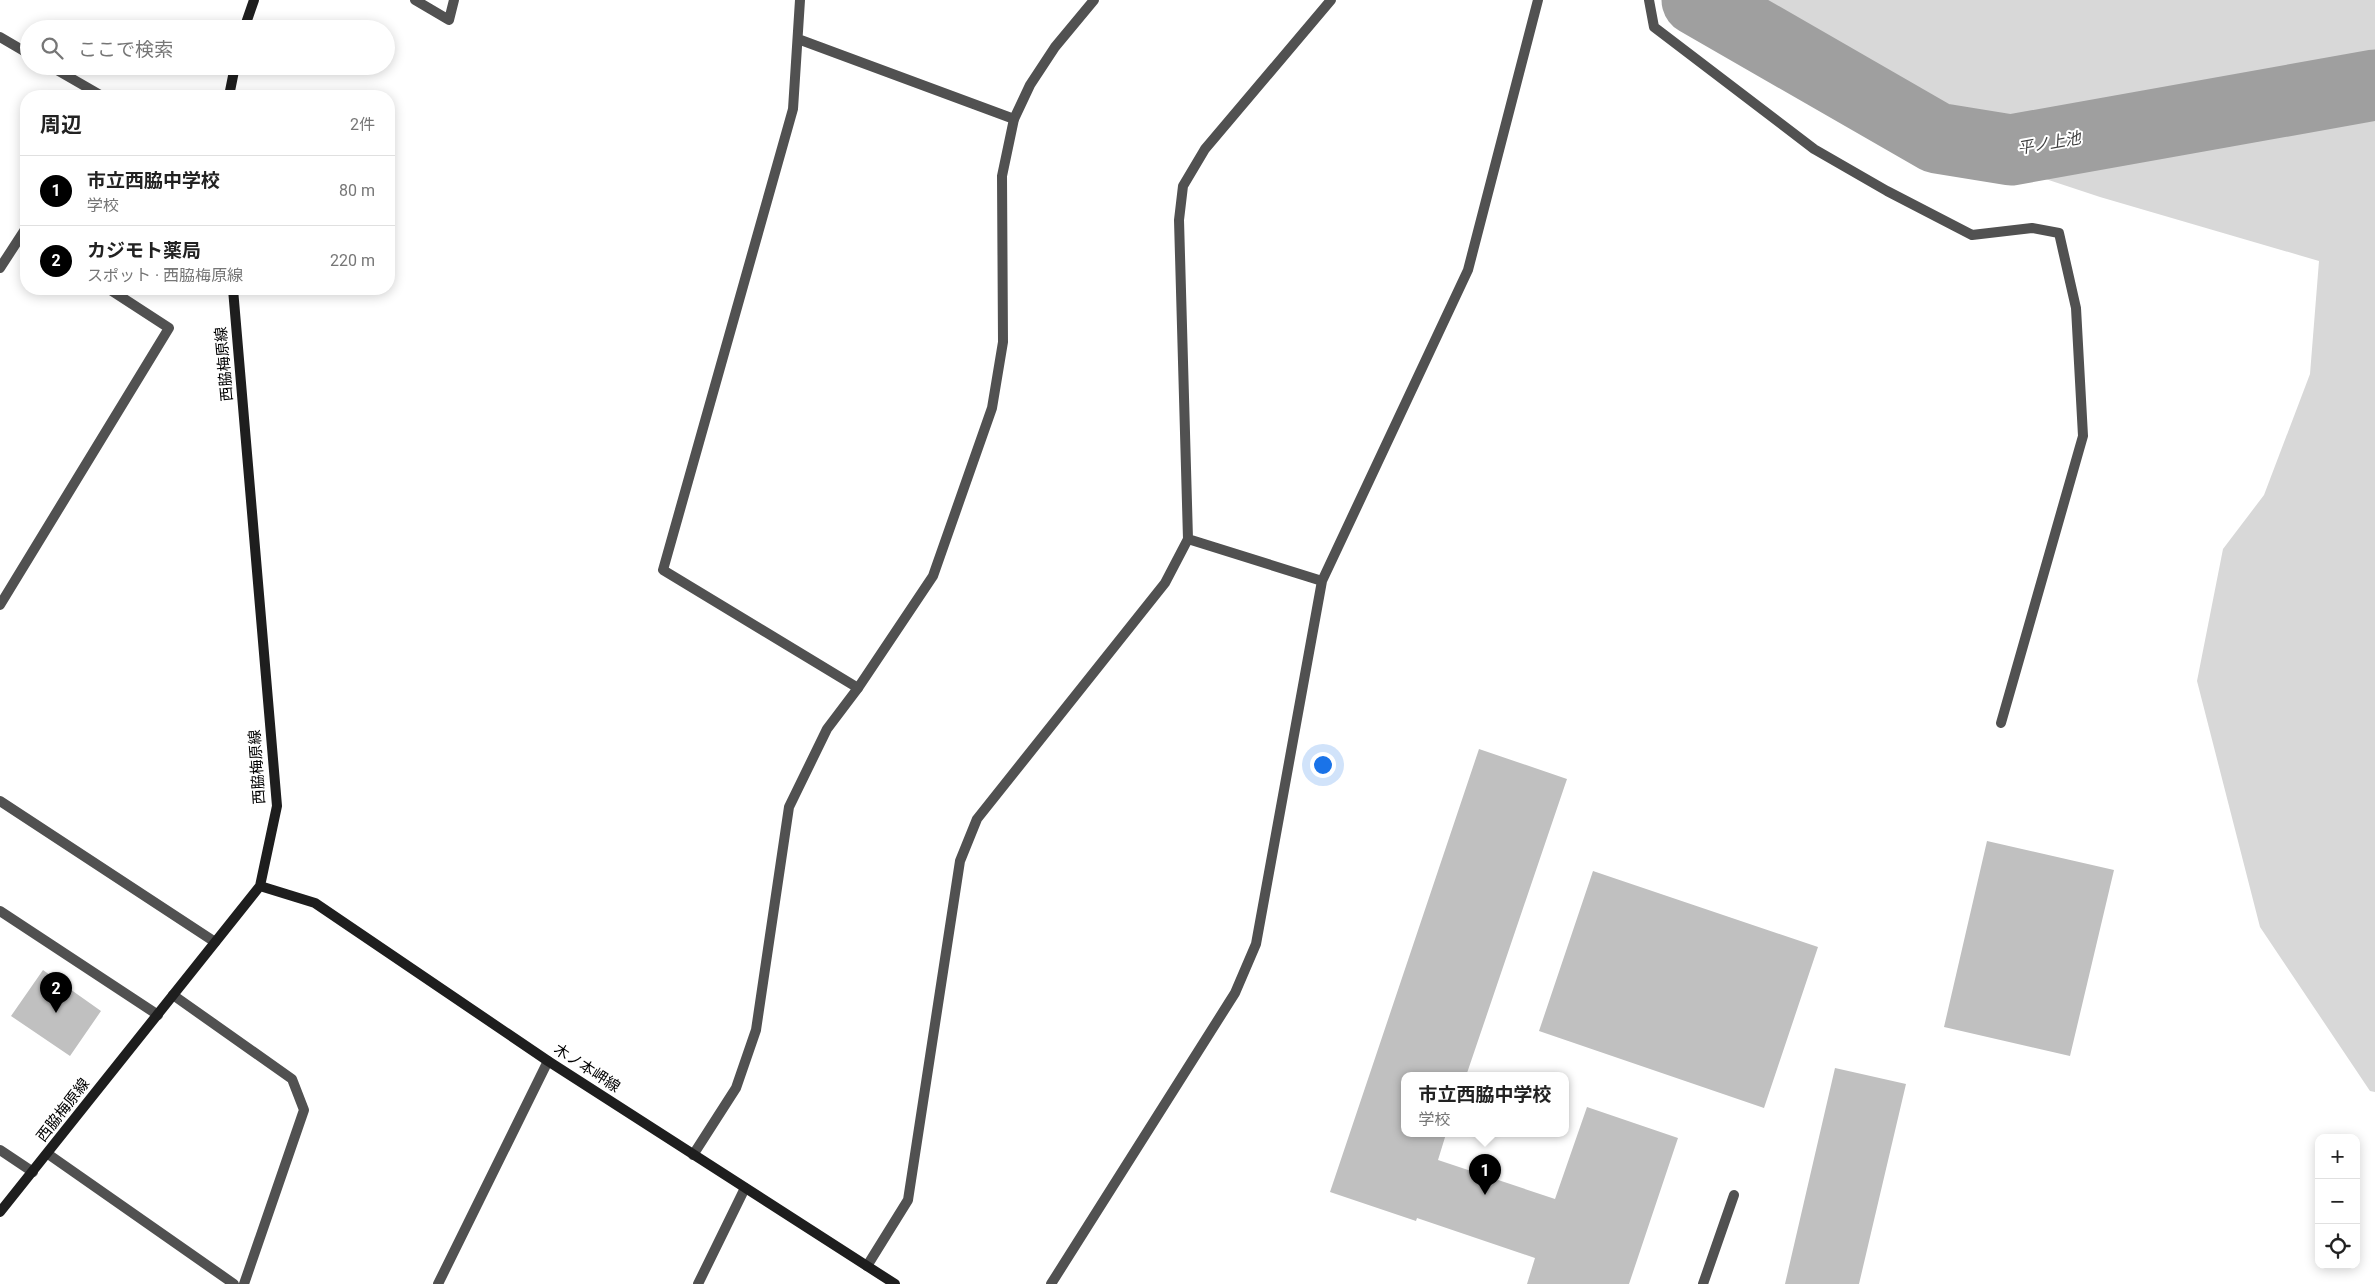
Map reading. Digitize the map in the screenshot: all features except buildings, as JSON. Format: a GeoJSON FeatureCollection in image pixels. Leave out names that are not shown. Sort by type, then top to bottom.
{"type":"FeatureCollection","features":[{"type":"Feature","properties":{"kind":"main road"},"geometry":{"type":"LineString","coordinates":[[247,20],[254,0]]}},
{"type":"Feature","properties":{"kind":"main road"},"geometry":{"type":"LineString","coordinates":[[230,90],[233,75]]}},
{"type":"Feature","properties":{"kind":"main road","name":"西脇梅原線"},"geometry":{"type":"LineString","coordinates":[[0,1212],[260,886],[276,806],[233,295]]}},
{"type":"Feature","properties":{"kind":"main road","name":"木ノ本岬線"},"geometry":{"type":"LineString","coordinates":[[260,886],[315,903],[548,1061],[895,1284]]}},
{"type":"Feature","properties":{"kind":"street"},"geometry":{"type":"LineString","coordinates":[[414,0],[449,20],[454,0]]}},
{"type":"Feature","properties":{"kind":"street"},"geometry":{"type":"LineString","coordinates":[[800,0],[793,109],[663,570],[858,688]]}},
{"type":"Feature","properties":{"kind":"street"},"geometry":{"type":"LineString","coordinates":[[693,1154],[736,1088],[756,1030],[789,807],[827,729],[858,688],[933,576],[992,408],[1003,342],[1002,176],[1014,119],[1030,85],[1055,47],[1094,0]]}},
{"type":"Feature","properties":{"kind":"street"},"geometry":{"type":"LineString","coordinates":[[867,1266],[908,1200],[960,861],[977,819],[1165,583],[1188,539],[1179,220],[1183,186],[1205,149],[1330,0]]}},
{"type":"Feature","properties":{"kind":"street"},"geometry":{"type":"LineString","coordinates":[[1051,1284],[1235,993],[1256,944],[1322,581],[1468,270],[1538,0]]}},
{"type":"Feature","properties":{"kind":"street"},"geometry":{"type":"LineString","coordinates":[[1649,0],[1654,27],[1814,148],[1887,192],[1972,235],[2032,228],[2059,233],[2076,308],[2084,436],[2001,723]]}},
{"type":"Feature","properties":{"kind":"street"},"geometry":{"type":"LineString","coordinates":[[0,37],[20,49]]}},
{"type":"Feature","properties":{"kind":"street"},"geometry":{"type":"LineString","coordinates":[[798,39],[1014,119]]}},
{"type":"Feature","properties":{"kind":"street"},"geometry":{"type":"LineString","coordinates":[[66,75],[92,90]]}},
{"type":"Feature","properties":{"kind":"street"},"geometry":{"type":"LineString","coordinates":[[0,268],[20,239]]}},
{"type":"Feature","properties":{"kind":"street"},"geometry":{"type":"LineString","coordinates":[[0,605],[169,328],[117,295]]}},
{"type":"Feature","properties":{"kind":"street"},"geometry":{"type":"LineString","coordinates":[[1188,539],[1322,581]]}},
{"type":"Feature","properties":{"kind":"street"},"geometry":{"type":"LineString","coordinates":[[0,801],[216,942]]}},
{"type":"Feature","properties":{"kind":"street"},"geometry":{"type":"LineString","coordinates":[[0,911],[158,1014]]}},
{"type":"Feature","properties":{"kind":"street"},"geometry":{"type":"LineString","coordinates":[[173,995],[292,1079],[304,1110],[244,1284]]}},
{"type":"Feature","properties":{"kind":"street"},"geometry":{"type":"LineString","coordinates":[[438,1284],[548,1061]]}},
{"type":"Feature","properties":{"kind":"street"},"geometry":{"type":"LineString","coordinates":[[0,1150],[33,1172]]}},
{"type":"Feature","properties":{"kind":"street"},"geometry":{"type":"LineString","coordinates":[[48,1154],[234,1284]]}},
{"type":"Feature","properties":{"kind":"street"},"geometry":{"type":"LineString","coordinates":[[698,1284],[745,1188]]}},
{"type":"Feature","properties":{"kind":"street"},"geometry":{"type":"LineString","coordinates":[[1703,1284],[1734,1195]]}},
{"type":"Feature","properties":{"kind":"shaded area"},"geometry":{"type":"Polygon","coordinates":[[[1711,0],[2375,0],[2375,1092],[2370,1091],[2260,927],[2197,681],[2223,549],[2264,495],[2310,374],[2319,261],[2100,197],[1827,107],[1711,0]]]}},
{"type":"Feature","properties":{"kind":"waterway","name":"平ノ上池"},"geometry":{"type":"LineString","coordinates":[[1697,0],[1937,138],[2011,150],[2375,85]]}},
{"type":"Feature","properties":{"kind":"place","name":"カジモト薬局"},"geometry":{"type":"Point","coordinates":[56,1013]}},
{"type":"Feature","properties":{"kind":"place","name":"市立西脇中学校"},"geometry":{"type":"Point","coordinates":[1485,1195]}}]}
